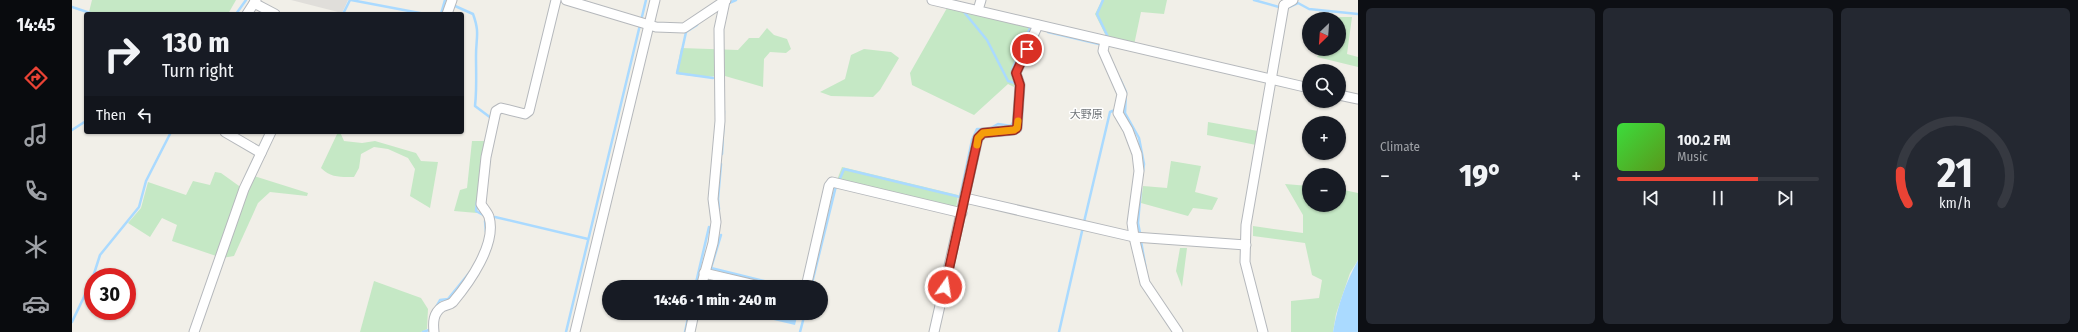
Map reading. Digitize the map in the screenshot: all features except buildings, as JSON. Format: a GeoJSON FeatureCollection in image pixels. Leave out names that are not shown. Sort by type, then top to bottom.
{"type":"FeatureCollection","features":[{"type":"Feature","properties":{"kind":"street"},"geometry":{"type":"LineString","coordinates":[[448,12],[452,0]]}},
{"type":"Feature","properties":{"kind":"street"},"geometry":{"type":"LineString","coordinates":[[434,332],[433,319],[441,308],[451,304],[476,271],[485,255],[489,235],[489,217],[480,204],[486,157],[496,111],[501,108],[525,114],[529,110],[556,0]]}},
{"type":"Feature","properties":{"kind":"street"},"geometry":{"type":"LineString","coordinates":[[566,0],[648,25],[684,28],[726,0]]}},
{"type":"Feature","properties":{"kind":"street"},"geometry":{"type":"LineString","coordinates":[[575,332],[655,0]]}},
{"type":"Feature","properties":{"kind":"street"},"geometry":{"type":"LineString","coordinates":[[702,280],[713,243],[716,222],[713,199],[720,121],[719,29],[726,0]]}},
{"type":"Feature","properties":{"kind":"street"},"geometry":{"type":"LineString","coordinates":[[932,0],[1302,86]]}},
{"type":"Feature","properties":{"kind":"street"},"geometry":{"type":"LineString","coordinates":[[978,10],[981,0]]}},
{"type":"Feature","properties":{"kind":"street"},"geometry":{"type":"LineString","coordinates":[[1263,332],[1245,262],[1246,225],[1281,2],[1293,0]]}},
{"type":"Feature","properties":{"kind":"street"},"geometry":{"type":"LineString","coordinates":[[248,12],[255,2],[272,12]]}},
{"type":"Feature","properties":{"kind":"street"},"geometry":{"type":"LineString","coordinates":[[934,332],[978,138],[983,133],[1014,130],[1017,128],[1020,85],[1016,73],[1038,25]]}},
{"type":"Feature","properties":{"kind":"street"},"geometry":{"type":"LineString","coordinates":[[1105,41],[1103,51],[1122,94],[1118,113],[1128,130],[1137,154],[1139,171],[1132,223],[1145,284],[1178,332]]}},
{"type":"Feature","properties":{"kind":"street"},"geometry":{"type":"LineString","coordinates":[[1346,96],[1358,99]]}},
{"type":"Feature","properties":{"kind":"street"},"geometry":{"type":"LineString","coordinates":[[228,134],[261,153]]}},
{"type":"Feature","properties":{"kind":"street"},"geometry":{"type":"LineString","coordinates":[[194,332],[244,189],[270,134]]}},
{"type":"Feature","properties":{"kind":"street"},"geometry":{"type":"LineString","coordinates":[[808,280],[829,186],[832,182],[962,213]]}},
{"type":"Feature","properties":{"kind":"street"},"geometry":{"type":"LineString","coordinates":[[965,198],[1134,237],[1246,245]]}},
{"type":"Feature","properties":{"kind":"street"},"geometry":{"type":"LineString","coordinates":[[704,273],[734,280]]}},
{"type":"Feature","properties":{"kind":"street"},"geometry":{"type":"LineString","coordinates":[[690,332],[693,320]]}},
{"type":"Feature","properties":{"kind":"shaded area"},"geometry":{"type":"Polygon","coordinates":[[[291,0],[348,0],[342,12],[291,0]]]}},
{"type":"Feature","properties":{"kind":"green space"},"geometry":{"type":"Polygon","coordinates":[[[92,0],[236,0],[229,12],[89,12],[92,0]]]}},
{"type":"Feature","properties":{"kind":"green space"},"geometry":{"type":"Polygon","coordinates":[[[1102,0],[1167,0],[1164,14],[1141,12],[1134,45],[1107,38],[1095,14],[1102,0]]]}},
{"type":"Feature","properties":{"kind":"green space"},"geometry":{"type":"Polygon","coordinates":[[[947,8],[1032,27],[1014,71],[1014,87],[1008,84],[974,115],[912,85],[910,73],[947,8]]]}},
{"type":"Feature","properties":{"kind":"green space"},"geometry":{"type":"Polygon","coordinates":[[[1346,17],[1352,17],[1347,54],[1358,57],[1358,67],[1317,57],[1346,56],[1346,17]]]}},
{"type":"Feature","properties":{"kind":"green space"},"geometry":{"type":"Polygon","coordinates":[[[767,28],[774,35],[787,39],[791,49],[786,53],[770,52],[764,59],[763,87],[725,76],[701,77],[676,74],[681,48],[738,50],[749,38],[759,38],[767,28]]]}},
{"type":"Feature","properties":{"kind":"green space"},"geometry":{"type":"Polygon","coordinates":[[[864,49],[891,52],[899,58],[880,90],[873,97],[831,96],[820,92],[845,79],[851,55],[864,49]]]}},
{"type":"Feature","properties":{"kind":"green space"},"geometry":{"type":"Polygon","coordinates":[[[1208,122],[1258,131],[1256,145],[1207,135],[1208,122]]]}},
{"type":"Feature","properties":{"kind":"green space"},"geometry":{"type":"Polygon","coordinates":[[[337,134],[341,134],[344,141],[362,143],[375,141],[416,153],[421,161],[438,162],[430,208],[410,196],[415,169],[408,158],[388,149],[374,147],[361,154],[359,168],[354,177],[332,175],[321,168],[337,134]]]}},
{"type":"Feature","properties":{"kind":"green space"},"geometry":{"type":"Polygon","coordinates":[[[472,141],[487,141],[477,213],[454,211],[460,190],[467,188],[472,141]]]}},
{"type":"Feature","properties":{"kind":"green space"},"geometry":{"type":"Polygon","coordinates":[[[1171,161],[1201,166],[1195,192],[1218,198],[1212,210],[1193,208],[1188,216],[1141,203],[1143,186],[1167,188],[1171,161]]]}},
{"type":"Feature","properties":{"kind":"green space"},"geometry":{"type":"Polygon","coordinates":[[[842,167],[958,195],[956,209],[837,180],[842,167]]]}},
{"type":"Feature","properties":{"kind":"green space"},"geometry":{"type":"Polygon","coordinates":[[[215,172],[221,173],[246,191],[254,176],[308,193],[307,196],[270,192],[258,203],[234,256],[222,258],[172,241],[177,225],[162,218],[150,237],[128,223],[141,208],[148,182],[186,195],[193,181],[210,185],[215,172]]]}},
{"type":"Feature","properties":{"kind":"green space"},"geometry":{"type":"Polygon","coordinates":[[[1285,184],[1302,185],[1302,212],[1346,212],[1346,190],[1358,193],[1358,260],[1350,273],[1336,314],[1333,332],[1291,332],[1291,301],[1319,298],[1322,280],[1312,275],[1305,243],[1253,236],[1253,226],[1303,233],[1303,215],[1285,184]]]}},
{"type":"Feature","properties":{"kind":"green space"},"geometry":{"type":"Polygon","coordinates":[[[1180,248],[1187,248],[1182,287],[1176,271],[1180,248]]]}},
{"type":"Feature","properties":{"kind":"green space"},"geometry":{"type":"Polygon","coordinates":[[[374,281],[421,298],[428,309],[427,329],[421,332],[360,332],[374,281]]]}},
{"type":"Feature","properties":{"kind":"water"},"geometry":{"type":"Polygon","coordinates":[[[1358,260],[1358,332],[1333,332],[1342,295],[1358,260]]]}},
{"type":"Feature","properties":{"kind":"water"},"geometry":{"type":"Polygon","coordinates":[[[774,320],[796,320],[795,325],[774,320]]]}},
{"type":"Feature","properties":{"kind":"waterway"},"geometry":{"type":"LineString","coordinates":[[237,12],[246,0]]}},
{"type":"Feature","properties":{"kind":"waterway"},"geometry":{"type":"LineString","coordinates":[[344,12],[350,0]]}},
{"type":"Feature","properties":{"kind":"waterway"},"geometry":{"type":"LineString","coordinates":[[351,0],[414,12]]}},
{"type":"Feature","properties":{"kind":"waterway"},"geometry":{"type":"LineString","coordinates":[[442,12],[445,0]]}},
{"type":"Feature","properties":{"kind":"waterway"},"geometry":{"type":"LineString","coordinates":[[566,332],[646,0]]}},
{"type":"Feature","properties":{"kind":"waterway"},"geometry":{"type":"LineString","coordinates":[[729,3],[736,0]]}},
{"type":"Feature","properties":{"kind":"waterway"},"geometry":{"type":"LineString","coordinates":[[1103,0],[1097,14],[1108,37]]}},
{"type":"Feature","properties":{"kind":"waterway"},"geometry":{"type":"LineString","coordinates":[[1254,0],[1279,7]]}},
{"type":"Feature","properties":{"kind":"waterway"},"geometry":{"type":"LineString","coordinates":[[1289,7],[1298,3],[1309,9],[1358,14]]}},
{"type":"Feature","properties":{"kind":"waterway"},"geometry":{"type":"LineString","coordinates":[[455,6],[473,14],[475,20],[477,35],[475,106],[491,118],[491,120]]}},
{"type":"Feature","properties":{"kind":"waterway"},"geometry":{"type":"LineString","coordinates":[[72,7],[87,12]]}},
{"type":"Feature","properties":{"kind":"waterway"},"geometry":{"type":"LineString","coordinates":[[964,12],[987,40],[1008,81],[1015,83],[1016,86]]}},
{"type":"Feature","properties":{"kind":"waterway"},"geometry":{"type":"LineString","coordinates":[[697,25],[686,32],[677,73],[713,78]]}},
{"type":"Feature","properties":{"kind":"waterway"},"geometry":{"type":"LineString","coordinates":[[1013,73],[1012,70],[1030,28]]}},
{"type":"Feature","properties":{"kind":"waterway"},"geometry":{"type":"LineString","coordinates":[[1048,32],[1099,44]]}},
{"type":"Feature","properties":{"kind":"waterway"},"geometry":{"type":"LineString","coordinates":[[1120,79],[1126,92],[1125,113],[1139,138],[1144,164],[1143,171]]}},
{"type":"Feature","properties":{"kind":"waterway"},"geometry":{"type":"LineString","coordinates":[[1084,222],[1110,112],[1115,110]]}},
{"type":"Feature","properties":{"kind":"waterway"},"geometry":{"type":"LineString","coordinates":[[722,154],[724,111]]}},
{"type":"Feature","properties":{"kind":"waterway"},"geometry":{"type":"LineString","coordinates":[[989,129],[998,124],[1011,126],[1014,121]]}},
{"type":"Feature","properties":{"kind":"waterway"},"geometry":{"type":"LineString","coordinates":[[72,130],[84,122]]}},
{"type":"Feature","properties":{"kind":"waterway"},"geometry":{"type":"LineString","coordinates":[[839,181],[844,169],[960,197],[972,140],[977,129],[984,129]]}},
{"type":"Feature","properties":{"kind":"waterway"},"geometry":{"type":"LineString","coordinates":[[96,268],[100,255],[139,207],[146,181],[170,134]]}},
{"type":"Feature","properties":{"kind":"waterway"},"geometry":{"type":"LineString","coordinates":[[719,209],[718,199],[721,164]]}},
{"type":"Feature","properties":{"kind":"waterway"},"geometry":{"type":"LineString","coordinates":[[813,280],[836,186]]}},
{"type":"Feature","properties":{"kind":"waterway"},"geometry":{"type":"LineString","coordinates":[[1140,233],[1138,223],[1141,188]]}},
{"type":"Feature","properties":{"kind":"waterway"},"geometry":{"type":"LineString","coordinates":[[477,201],[476,211],[485,216]]}},
{"type":"Feature","properties":{"kind":"waterway"},"geometry":{"type":"LineString","coordinates":[[495,217],[588,239]]}},
{"type":"Feature","properties":{"kind":"waterway"},"geometry":{"type":"LineString","coordinates":[[485,221],[486,232]]}},
{"type":"Feature","properties":{"kind":"waterway"},"geometry":{"type":"LineString","coordinates":[[697,280],[709,227]]}},
{"type":"Feature","properties":{"kind":"waterway"},"geometry":{"type":"LineString","coordinates":[[1059,332],[1083,227]]}},
{"type":"Feature","properties":{"kind":"waterway"},"geometry":{"type":"LineString","coordinates":[[721,235],[711,268],[760,280]]}},
{"type":"Feature","properties":{"kind":"waterway"},"geometry":{"type":"LineString","coordinates":[[1141,241],[1146,270]]}},
{"type":"Feature","properties":{"kind":"waterway"},"geometry":{"type":"LineString","coordinates":[[436,307],[440,300],[448,299],[470,272]]}},
{"type":"Feature","properties":{"kind":"waterway"},"geometry":{"type":"LineString","coordinates":[[72,322],[84,297]]}},
{"type":"Feature","properties":{"kind":"waterway"},"geometry":{"type":"LineString","coordinates":[[685,332],[688,320]]}},
{"type":"Feature","properties":{"kind":"waterway"},"geometry":{"type":"LineString","coordinates":[[800,332],[803,320]]}},
{"type":"Feature","properties":{"kind":"waterway"},"geometry":{"type":"LineString","coordinates":[[423,332],[429,330]]}},
{"type":"Feature","properties":{"kind":"slow traffic"},"geometry":{"type":"LineString","coordinates":[[977,145],[978,138],[983,133],[1014,130],[1017,128],[1018,121]]}},
{"type":"Feature","properties":{"kind":"district","name":"大野原"},"geometry":{"type":"Point","coordinates":[1086,114]}},
{"type":"Feature","properties":{"kind":"route"},"geometry":{"type":"LineString","coordinates":[[945,287],[978,138],[983,133],[1014,130],[1017,128],[1020,85],[1016,73],[1027,49]]}}]}
